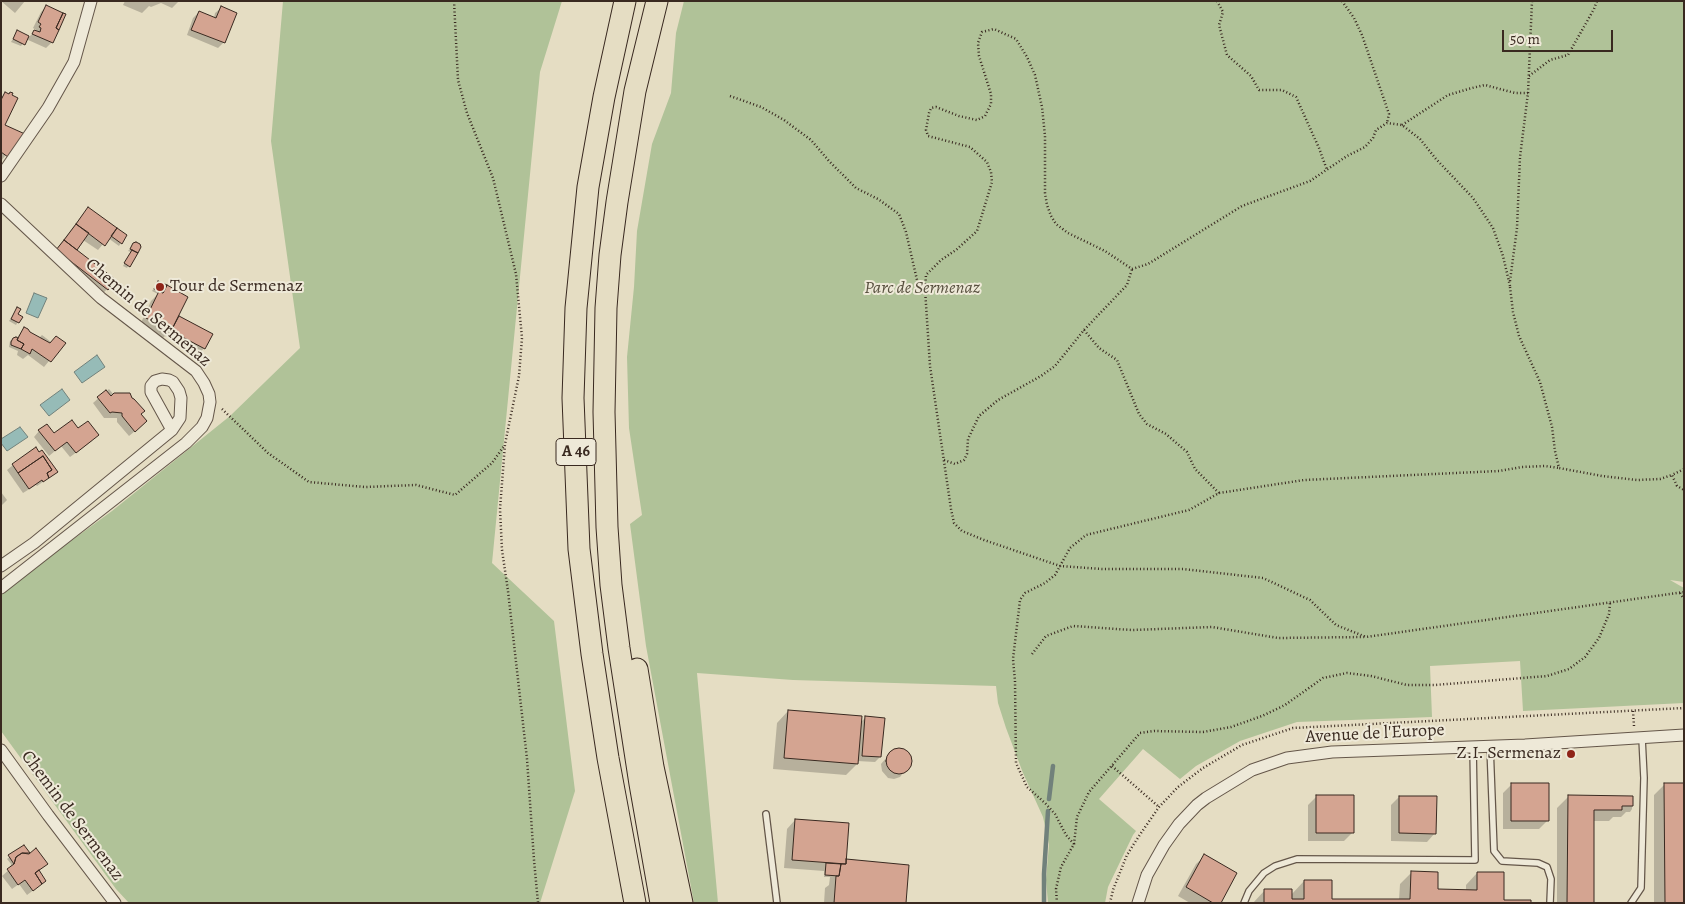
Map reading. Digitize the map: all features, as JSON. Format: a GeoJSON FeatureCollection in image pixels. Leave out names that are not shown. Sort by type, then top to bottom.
{"type":"FeatureCollection","features":[{"type":"Feature","properties":{"kind":"highway","name":"A 46"},"geometry":{"type":"LineString","coordinates":[[625,1],[604,97],[588,187],[577,298],[574,398],[580,558],[608,758],[634,903]]}},
{"type":"Feature","properties":{"kind":"highway","name":"A 46"},"geometry":{"type":"LineString","coordinates":[[656,1],[635,91],[617,202],[610,255],[604,372],[605,461],[611,576],[618,648],[661,903]]}},
{"type":"Feature","properties":{"kind":"highway"},"geometry":{"type":"LineString","coordinates":[[605,461],[653,768],[682,903]]}},
{"type":"Feature","properties":{"kind":"street"},"geometry":{"type":"LineString","coordinates":[[1,176],[48,108],[74,62],[91,1]]}},
{"type":"Feature","properties":{"kind":"street","name":"Chemin de Sermenaz"},"geometry":{"type":"LineString","coordinates":[[1,204],[101,298],[196,371],[209,394],[210,402]]}},
{"type":"Feature","properties":{"kind":"street"},"geometry":{"type":"LineString","coordinates":[[1,588],[186,443],[202,427],[207,418],[210,402]]}},
{"type":"Feature","properties":{"kind":"street"},"geometry":{"type":"LineString","coordinates":[[1,566],[34,543],[172,430]]}},
{"type":"Feature","properties":{"kind":"street","name":"Avenue de l'Europe"},"geometry":{"type":"LineString","coordinates":[[1138,903],[1153,863],[1179,824],[1206,798],[1252,770],[1287,758],[1332,752],[1472,747],[1684,735]]}},
{"type":"Feature","properties":{"kind":"street","name":"Chemin de Sermenaz"},"geometry":{"type":"LineString","coordinates":[[1,750],[115,903]]}},
{"type":"Feature","properties":{"kind":"lane"},"geometry":{"type":"LineString","coordinates":[[1631,903],[1641,888],[1644,778],[1642,738]]}},
{"type":"Feature","properties":{"kind":"lane"},"geometry":{"type":"LineString","coordinates":[[1490,746],[1494,851],[1502,861],[1538,863],[1547,867],[1550,878],[1550,903]]}},
{"type":"Feature","properties":{"kind":"lane"},"geometry":{"type":"LineString","coordinates":[[1244,903],[1249,891],[1264,873],[1275,866],[1297,859],[1475,860],[1472,747]]}},
{"type":"Feature","properties":{"kind":"lane"},"geometry":{"type":"LineString","coordinates":[[766,814],[777,903]]}},
{"type":"Feature","properties":{"kind":"path"},"geometry":{"type":"LineString","coordinates":[[454,1],[458,80],[467,113],[493,178],[516,274],[522,338],[519,376],[505,444],[500,509],[502,550],[527,759],[538,903]]}},
{"type":"Feature","properties":{"kind":"path"},"geometry":{"type":"LineString","coordinates":[[1217,1],[1223,12],[1220,25],[1227,55],[1251,76],[1259,90],[1282,90],[1296,97],[1319,148],[1326,170]]}},
{"type":"Feature","properties":{"kind":"path"},"geometry":{"type":"LineString","coordinates":[[1342,1],[1354,18],[1362,35],[1389,114],[1387,123]]}},
{"type":"Feature","properties":{"kind":"path"},"geometry":{"type":"LineString","coordinates":[[1510,286],[1517,228],[1520,157],[1528,93],[1532,1]]}},
{"type":"Feature","properties":{"kind":"path"},"geometry":{"type":"LineString","coordinates":[[1528,76],[1550,60],[1568,55],[1597,1]]}},
{"type":"Feature","properties":{"kind":"path"},"geometry":{"type":"LineString","coordinates":[[1132,269],[1105,251],[1068,233],[1056,224],[1047,204],[1045,192],[1044,126],[1035,75],[1016,39],[994,29],[982,32],[978,43],[979,56],[991,94],[991,104],[985,116],[976,120],[958,116],[936,107],[931,108],[926,130],[928,136],[970,147],[988,162],[992,182],[977,231],[926,276],[924,290],[930,366],[954,523],[962,531],[984,540],[1060,566],[1102,569],[1183,569],[1263,578],[1310,600],[1336,625],[1366,637]]}},
{"type":"Feature","properties":{"kind":"path"},"geometry":{"type":"LineString","coordinates":[[1402,125],[1448,95],[1472,88],[1486,85],[1528,93]]}},
{"type":"Feature","properties":{"kind":"path"},"geometry":{"type":"LineString","coordinates":[[730,96],[761,107],[784,120],[811,140],[856,188],[878,199],[899,214],[906,232],[917,280],[924,290]]}},
{"type":"Feature","properties":{"kind":"path"},"geometry":{"type":"LineString","coordinates":[[1132,269],[1148,264],[1242,206],[1310,181],[1347,156],[1365,147],[1373,138],[1376,130],[1387,123],[1402,125],[1420,139],[1473,198],[1493,228],[1503,256],[1519,336],[1540,382],[1552,427],[1559,468]]}},
{"type":"Feature","properties":{"kind":"path"},"geometry":{"type":"LineString","coordinates":[[944,460],[955,464],[964,460],[967,454],[968,439],[979,416],[998,400],[1042,376],[1055,366],[1084,330],[1128,285],[1132,269]]}},
{"type":"Feature","properties":{"kind":"path"},"geometry":{"type":"LineString","coordinates":[[1084,330],[1099,348],[1117,360],[1139,414],[1146,424],[1166,434],[1187,452],[1195,469],[1219,493]]}},
{"type":"Feature","properties":{"kind":"path"},"geometry":{"type":"LineString","coordinates":[[210,402],[216,404],[268,453],[309,482],[365,487],[416,485],[455,495],[492,463],[505,444]]}},
{"type":"Feature","properties":{"kind":"path"},"geometry":{"type":"LineString","coordinates":[[1074,844],[1066,835],[1055,814],[1027,788],[1016,764],[1013,659],[1020,600],[1026,593],[1045,583],[1054,575],[1070,548],[1086,535],[1189,510],[1219,493],[1304,480],[1499,471],[1544,466],[1638,480],[1660,479],[1684,469]]}},
{"type":"Feature","properties":{"kind":"path"},"geometry":{"type":"LineString","coordinates":[[1672,475],[1677,486],[1684,490]]}},
{"type":"Feature","properties":{"kind":"path"},"geometry":{"type":"LineString","coordinates":[[1032,654],[1046,636],[1073,626],[1132,630],[1212,627],[1278,638],[1366,637],[1682,592],[1684,600]]}},
{"type":"Feature","properties":{"kind":"path"},"geometry":{"type":"LineString","coordinates":[[1057,903],[1056,889],[1061,867],[1074,844],[1077,817],[1089,792],[1140,733],[1154,731],[1203,732],[1231,727],[1262,716],[1285,705],[1323,678],[1347,673],[1371,676],[1407,685],[1547,676],[1569,668],[1585,657],[1599,638],[1609,614],[1610,603]]}},
{"type":"Feature","properties":{"kind":"path"},"geometry":{"type":"LineString","coordinates":[[1112,766],[1159,807]]}},
{"type":"Feature","properties":{"kind":"green space"},"geometry":{"type":"Polygon","coordinates":[[[283,1],[562,1],[540,72],[492,563],[554,621],[575,791],[540,903],[129,903],[116,889],[1,731],[1,592],[112,511],[230,416],[300,348],[271,141],[283,1]]]}},
{"type":"Feature","properties":{"kind":"green space","name":"Parc de Sermenaz"},"geometry":{"type":"Polygon","coordinates":[[[684,1],[1684,1],[1684,582],[1670,580],[1684,588],[1684,703],[1523,711],[1520,661],[1430,666],[1432,717],[1297,722],[1240,741],[1196,766],[1180,779],[1143,749],[1099,799],[1136,831],[1108,887],[1105,903],[1048,903],[1046,880],[1049,844],[1043,817],[1023,773],[1006,728],[998,703],[996,686],[793,680],[697,673],[718,903],[694,903],[646,646],[630,524],[642,515],[629,428],[627,357],[637,231],[652,144],[671,93],[676,33],[684,1]]]}},
{"type":"Feature","properties":{"kind":"water"},"geometry":{"type":"Polygon","coordinates":[[[34,293],[47,298],[38,318],[26,313],[34,293]]]}},
{"type":"Feature","properties":{"kind":"water"},"geometry":{"type":"Polygon","coordinates":[[[97,355],[105,367],[82,383],[74,372],[97,355]]]}},
{"type":"Feature","properties":{"kind":"water"},"geometry":{"type":"Polygon","coordinates":[[[62,389],[70,400],[49,416],[40,405],[62,389]]]}},
{"type":"Feature","properties":{"kind":"water"},"geometry":{"type":"Polygon","coordinates":[[[20,427],[28,437],[7,451],[1,443],[1,439],[20,427]]]}},
{"type":"Feature","properties":{"kind":"building"},"geometry":{"type":"Polygon","coordinates":[[[46,5],[63,13],[56,28],[59,30],[53,43],[32,34],[34,30],[40,32],[41,28],[39,27],[41,24],[38,22],[46,5]]]}},
{"type":"Feature","properties":{"kind":"building"},"geometry":{"type":"Polygon","coordinates":[[[221,6],[237,13],[225,43],[191,30],[199,11],[216,18],[221,6]]]}},
{"type":"Feature","properties":{"kind":"building"},"geometry":{"type":"Polygon","coordinates":[[[63,13],[66,14],[59,30],[56,28],[63,13]]]}},
{"type":"Feature","properties":{"kind":"building"},"geometry":{"type":"Polygon","coordinates":[[[17,30],[29,36],[25,45],[13,39],[17,30]]]}},
{"type":"Feature","properties":{"kind":"building"},"geometry":{"type":"Polygon","coordinates":[[[5,92],[13,93],[12,95],[18,98],[5,125],[25,134],[8,157],[1,152],[1,100],[5,92]]]}},
{"type":"Feature","properties":{"kind":"building"},"geometry":{"type":"Polygon","coordinates":[[[88,207],[117,228],[105,246],[76,224],[88,207]]]}},
{"type":"Feature","properties":{"kind":"building"},"geometry":{"type":"Polygon","coordinates":[[[76,224],[89,233],[77,250],[64,240],[76,224]]]}},
{"type":"Feature","properties":{"kind":"building"},"geometry":{"type":"Polygon","coordinates":[[[117,228],[127,235],[122,244],[111,236],[117,228]]]}},
{"type":"Feature","properties":{"kind":"building"},"geometry":{"type":"Polygon","coordinates":[[[64,240],[116,280],[108,290],[56,250],[64,240]]]}},
{"type":"Feature","properties":{"kind":"building"},"geometry":{"type":"Polygon","coordinates":[[[136,242],[141,247],[138,253],[130,249],[133,243],[136,242]]]}},
{"type":"Feature","properties":{"kind":"building"},"geometry":{"type":"Polygon","coordinates":[[[132,250],[138,253],[130,267],[124,263],[132,250]]]}},
{"type":"Feature","properties":{"kind":"building","name":"Tour de Sermenaz"},"geometry":{"type":"Polygon","coordinates":[[[158,281],[167,285],[163,293],[154,289],[158,281]]]}},
{"type":"Feature","properties":{"kind":"building"},"geometry":{"type":"Polygon","coordinates":[[[167,285],[188,297],[171,331],[146,318],[159,291],[163,293],[167,285]]]}},
{"type":"Feature","properties":{"kind":"building"},"geometry":{"type":"Polygon","coordinates":[[[17,307],[21,309],[18,314],[23,317],[19,323],[11,319],[17,307]]]}},
{"type":"Feature","properties":{"kind":"building"},"geometry":{"type":"Polygon","coordinates":[[[179,316],[213,334],[205,349],[171,331],[179,316]]]}},
{"type":"Feature","properties":{"kind":"building"},"geometry":{"type":"Polygon","coordinates":[[[24,327],[50,343],[56,336],[66,343],[51,362],[32,349],[30,354],[21,349],[24,344],[17,340],[24,327]]]}},
{"type":"Feature","properties":{"kind":"building"},"geometry":{"type":"Polygon","coordinates":[[[13,338],[18,338],[17,340],[24,344],[21,349],[11,345],[13,338]]]}},
{"type":"Feature","properties":{"kind":"building"},"geometry":{"type":"Polygon","coordinates":[[[106,390],[111,396],[114,393],[130,393],[132,398],[145,411],[141,414],[147,421],[135,432],[122,416],[122,413],[110,413],[97,397],[106,390]]]}},
{"type":"Feature","properties":{"kind":"building"},"geometry":{"type":"Polygon","coordinates":[[[72,420],[78,428],[88,421],[99,435],[76,453],[67,442],[55,451],[38,430],[47,424],[54,433],[72,420]]]}},
{"type":"Feature","properties":{"kind":"building"},"geometry":{"type":"Polygon","coordinates":[[[36,447],[39,452],[42,450],[58,472],[49,478],[47,473],[52,470],[43,456],[18,473],[12,464],[36,447]]]}},
{"type":"Feature","properties":{"kind":"building"},"geometry":{"type":"Polygon","coordinates":[[[43,456],[52,470],[47,473],[49,478],[43,482],[42,480],[29,489],[18,473],[43,456]]]}},
{"type":"Feature","properties":{"kind":"building"},"geometry":{"type":"Polygon","coordinates":[[[788,710],[862,716],[858,764],[784,758],[788,710]]]}},
{"type":"Feature","properties":{"kind":"building"},"geometry":{"type":"Polygon","coordinates":[[[865,716],[885,718],[881,757],[862,756],[865,716]]]}},
{"type":"Feature","properties":{"kind":"building"},"geometry":{"type":"Polygon","coordinates":[[[899,748],[908,752],[912,761],[908,770],[899,774],[890,770],[886,761],[890,752],[899,748]]]}},
{"type":"Feature","properties":{"kind":"building"},"geometry":{"type":"Polygon","coordinates":[[[1511,783],[1549,783],[1549,821],[1511,821],[1511,783]]]}},
{"type":"Feature","properties":{"kind":"building"},"geometry":{"type":"Polygon","coordinates":[[[1664,783],[1684,783],[1684,903],[1665,903],[1664,783]]]}},
{"type":"Feature","properties":{"kind":"building"},"geometry":{"type":"Polygon","coordinates":[[[1316,795],[1354,795],[1354,833],[1316,833],[1316,795]]]}},
{"type":"Feature","properties":{"kind":"building"},"geometry":{"type":"Polygon","coordinates":[[[1568,795],[1633,796],[1633,806],[1622,806],[1622,810],[1594,810],[1594,903],[1567,903],[1568,795]]]}},
{"type":"Feature","properties":{"kind":"building"},"geometry":{"type":"Polygon","coordinates":[[[1399,796],[1437,796],[1436,834],[1399,833],[1399,796]]]}},
{"type":"Feature","properties":{"kind":"building"},"geometry":{"type":"Polygon","coordinates":[[[795,819],[849,823],[846,864],[792,860],[795,819]]]}},
{"type":"Feature","properties":{"kind":"building"},"geometry":{"type":"Polygon","coordinates":[[[24,845],[30,853],[22,853],[16,857],[14,864],[8,855],[24,845]]]}},
{"type":"Feature","properties":{"kind":"building"},"geometry":{"type":"Polygon","coordinates":[[[36,848],[48,864],[35,873],[42,884],[33,891],[25,880],[18,885],[7,869],[14,864],[16,857],[22,853],[29,854],[36,848]]]}},
{"type":"Feature","properties":{"kind":"building"},"geometry":{"type":"Polygon","coordinates":[[[1204,854],[1237,873],[1221,903],[1213,903],[1186,887],[1204,854]]]}},
{"type":"Feature","properties":{"kind":"building"},"geometry":{"type":"Polygon","coordinates":[[[846,859],[909,865],[906,903],[834,903],[836,876],[839,876],[841,864],[846,864],[846,859]]]}},
{"type":"Feature","properties":{"kind":"building"},"geometry":{"type":"Polygon","coordinates":[[[826,863],[841,864],[839,876],[825,875],[826,863]]]}},
{"type":"Feature","properties":{"kind":"building"},"geometry":{"type":"Polygon","coordinates":[[[39,870],[46,881],[42,884],[35,873],[39,870]]]}},
{"type":"Feature","properties":{"kind":"building"},"geometry":{"type":"Polygon","coordinates":[[[1411,871],[1438,872],[1438,889],[1477,890],[1477,872],[1504,872],[1504,900],[1531,900],[1531,903],[1264,903],[1264,889],[1292,889],[1292,899],[1304,899],[1304,880],[1332,880],[1332,899],[1410,899],[1411,871]]]}},
{"type":"Feature","properties":{"kind":"waterway"},"geometry":{"type":"LineString","coordinates":[[1049,799],[1053,766]]}},
{"type":"Feature","properties":{"kind":"waterway"},"geometry":{"type":"LineString","coordinates":[[1044,903],[1048,811]]}},
{"type":"Feature","properties":{"kind":"place","name":"Tour de Sermenaz"},"geometry":{"type":"Point","coordinates":[160,287]}},
{"type":"Feature","properties":{"kind":"place","name":"Z.I. Sermenaz"},"geometry":{"type":"Point","coordinates":[1571,754]}}]}
